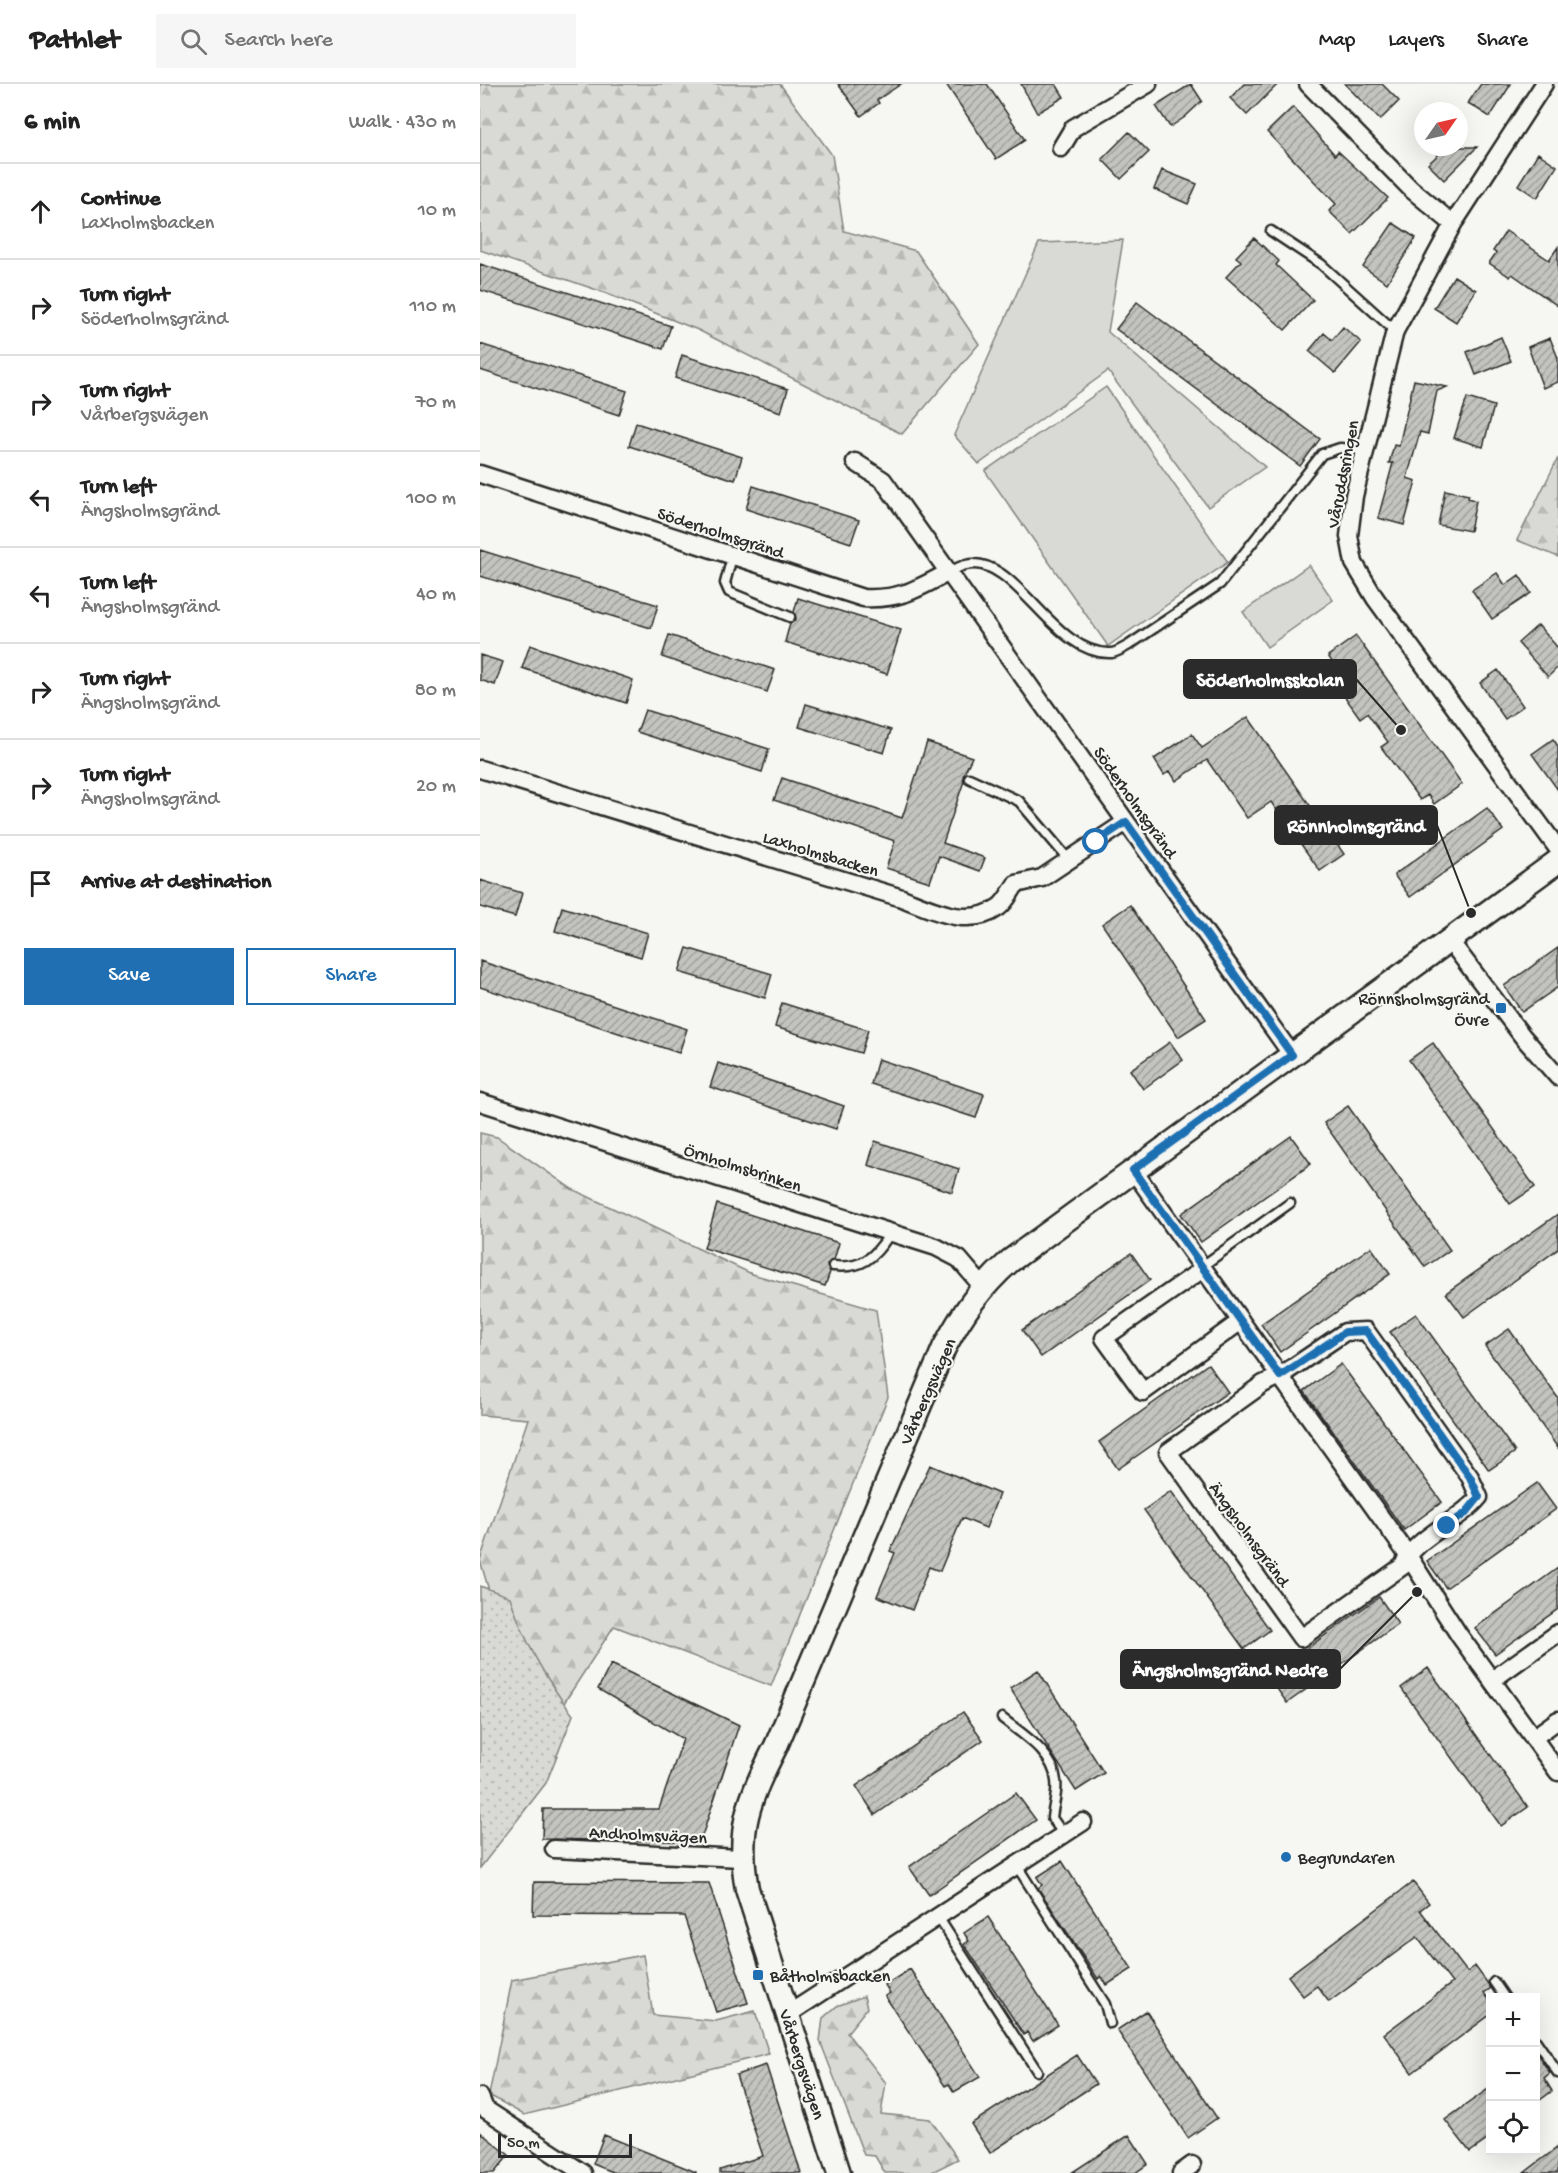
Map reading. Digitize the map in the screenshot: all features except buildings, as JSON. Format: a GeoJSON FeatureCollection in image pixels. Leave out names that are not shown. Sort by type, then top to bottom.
{"type":"FeatureCollection","features":[{"type":"Feature","properties":{"kind":"street"},"geometry":{"type":"LineString","coordinates":[[1061,148],[1073,128],[1148,84]]}},
{"type":"Feature","properties":{"kind":"street"},"geometry":{"type":"LineString","coordinates":[[1308,84],[1411,189],[1454,224]]}},
{"type":"Feature","properties":{"kind":"street","name":"Våruddsringen"},"geometry":{"type":"LineString","coordinates":[[1544,84],[1454,224],[1395,330],[1354,496],[1349,536],[1354,563],[1375,598],[1558,849]]}},
{"type":"Feature","properties":{"kind":"street","name":"Söderholmsgränd"},"geometry":{"type":"LineString","coordinates":[[855,462],[883,480],[1292,1055]]}},
{"type":"Feature","properties":{"kind":"street","name":"Söderholmsgränd"},"geometry":{"type":"LineString","coordinates":[[480,474],[862,598],[886,600],[915,590],[949,572]]}},
{"type":"Feature","properties":{"kind":"street","name":"Laxholmsbacken"},"geometry":{"type":"LineString","coordinates":[[480,769],[880,892],[948,916],[978,918],[1001,906],[1016,884],[1042,878],[1126,822]]}},
{"type":"Feature","properties":{"kind":"street","name":"Vårbergsvägen"},"geometry":{"type":"LineString","coordinates":[[839,2173],[747,1889],[741,1858],[742,1834],[761,1776],[776,1746],[944,1348],[962,1314],[982,1286],[1010,1261],[1558,861]]}},
{"type":"Feature","properties":{"kind":"street"},"geometry":{"type":"LineString","coordinates":[[1450,941],[1523,1037],[1558,1077]]}},
{"type":"Feature","properties":{"kind":"street","name":"Örnholmsbrinken"},"geometry":{"type":"LineString","coordinates":[[480,1102],[889,1235],[936,1247],[959,1259],[982,1286]]}},
{"type":"Feature","properties":{"kind":"street"},"geometry":{"type":"LineString","coordinates":[[1133,1170],[1407,1554],[1428,1589],[1558,1772]]}},
{"type":"Feature","properties":{"kind":"street"},"geometry":{"type":"LineString","coordinates":[[1202,1268],[1104,1338],[1143,1392],[1241,1321]]}},
{"type":"Feature","properties":{"kind":"street","name":"Ängsholmsgränd"},"geometry":{"type":"LineString","coordinates":[[1366,1331],[1470,1477],[1479,1497],[1466,1513],[1407,1554],[1403,1566],[1301,1638],[1168,1452],[1263,1384],[1280,1376],[1345,1332],[1366,1331]]}},
{"type":"Feature","properties":{"kind":"street"},"geometry":{"type":"LineString","coordinates":[[1492,1680],[1558,1633]]}},
{"type":"Feature","properties":{"kind":"street"},"geometry":{"type":"LineString","coordinates":[[1533,1738],[1558,1720]]}},
{"type":"Feature","properties":{"kind":"street"},"geometry":{"type":"LineString","coordinates":[[787,2015],[1083,1822]]}},
{"type":"Feature","properties":{"kind":"street","name":"Andholmsvägen"},"geometry":{"type":"LineString","coordinates":[[554,1849],[741,1858]]}},
{"type":"Feature","properties":{"kind":"street"},"geometry":{"type":"LineString","coordinates":[[480,2097],[486,2109],[583,2173]]}},
{"type":"Feature","properties":{"kind":"lane"},"geometry":{"type":"LineString","coordinates":[[1271,231],[1321,264],[1395,330]]}},
{"type":"Feature","properties":{"kind":"lane"},"geometry":{"type":"LineString","coordinates":[[949,572],[968,564],[988,567],[1008,578],[1049,621],[1070,638],[1093,649],[1112,653],[1129,645],[1220,584],[1322,454],[1340,448],[1365,450]]}},
{"type":"Feature","properties":{"kind":"lane"},"geometry":{"type":"LineString","coordinates":[[732,556],[725,583],[729,592],[790,617]]}},
{"type":"Feature","properties":{"kind":"lane"},"geometry":{"type":"LineString","coordinates":[[969,778],[1019,801],[1069,860]]}},
{"type":"Feature","properties":{"kind":"lane"},"geometry":{"type":"LineString","coordinates":[[1202,1268],[1290,1203]]}},
{"type":"Feature","properties":{"kind":"lane"},"geometry":{"type":"LineString","coordinates":[[833,1266],[850,1268],[864,1264],[877,1254],[889,1235]]}},
{"type":"Feature","properties":{"kind":"lane"},"geometry":{"type":"LineString","coordinates":[[1002,1718],[1040,1748],[1050,1764],[1057,1779],[1052,1818],[1064,1835]]}},
{"type":"Feature","properties":{"kind":"lane"},"geometry":{"type":"LineString","coordinates":[[1017,1866],[1105,2004],[1110,2023]]}},
{"type":"Feature","properties":{"kind":"lane"},"geometry":{"type":"LineString","coordinates":[[938,1917],[1037,2071]]}},
{"type":"Feature","properties":{"kind":"lane"},"geometry":{"type":"LineString","coordinates":[[1494,1982],[1502,1993]]}},
{"type":"Feature","properties":{"kind":"lane"},"geometry":{"type":"LineString","coordinates":[[1540,2047],[1558,2073]]}},
{"type":"Feature","properties":{"kind":"green space"},"geometry":{"type":"Polygon","coordinates":[[[480,84],[780,84],[832,155],[844,231],[916,251],[979,344],[902,434],[698,330],[597,290],[480,250],[480,84]]]}},
{"type":"Feature","properties":{"kind":"green space"},"geometry":{"type":"Polygon","coordinates":[[[1123,240],[1108,332],[1265,467],[1208,507],[1108,371],[979,464],[954,435],[1039,243],[1123,240]]]}},
{"type":"Feature","properties":{"kind":"green space"},"geometry":{"type":"Polygon","coordinates":[[[1106,387],[1228,562],[1108,646],[985,471],[1106,387]]]}},
{"type":"Feature","properties":{"kind":"green space"},"geometry":{"type":"Polygon","coordinates":[[[1558,458],[1558,557],[1517,540],[1558,458]]]}},
{"type":"Feature","properties":{"kind":"green space"},"geometry":{"type":"Polygon","coordinates":[[[1309,565],[1333,600],[1267,647],[1243,612],[1309,565]]]}},
{"type":"Feature","properties":{"kind":"green space"},"geometry":{"type":"Polygon","coordinates":[[[480,1133],[497,1137],[572,1189],[752,1274],[876,1310],[888,1397],[771,1686],[614,1626],[562,1706],[507,1652],[480,1560],[528,1419],[480,1415],[480,1133]]]}},
{"type":"Feature","properties":{"kind":"green space"},"geometry":{"type":"Polygon","coordinates":[[[480,1586],[510,1597],[536,1659],[553,1688],[573,1715],[546,1783],[480,1868],[480,1586]]]}},
{"type":"Feature","properties":{"kind":"green space"},"geometry":{"type":"Polygon","coordinates":[[[643,1955],[653,2015],[716,2021],[755,2011],[769,2054],[524,2115],[489,2095],[512,1980],[643,1955]]]}},
{"type":"Feature","properties":{"kind":"green space"},"geometry":{"type":"Polygon","coordinates":[[[864,1996],[867,2008],[847,2033],[886,2083],[881,2114],[930,2119],[958,2159],[930,2173],[885,2173],[875,2156],[864,2155],[820,2041],[823,2018],[837,2006],[864,1996]]]}},
{"type":"Feature","properties":{"kind":"place","name":"Söderholmsskolan"},"geometry":{"type":"Point","coordinates":[1401,730]}},
{"type":"Feature","properties":{"kind":"place","name":"Rönnholmsgränd"},"geometry":{"type":"Point","coordinates":[1471,913]}},
{"type":"Feature","properties":{"kind":"place","name":"Rönnsholmsgränd Övre"},"geometry":{"type":"Point","coordinates":[1501,1008]}},
{"type":"Feature","properties":{"kind":"place","name":"Ängsholmsgränd Nedre"},"geometry":{"type":"Point","coordinates":[1417,1592]}},
{"type":"Feature","properties":{"kind":"place","name":"Begrundaren"},"geometry":{"type":"Point","coordinates":[1286,1857]}},
{"type":"Feature","properties":{"kind":"place","name":"Båtholmsbacken"},"geometry":{"type":"Point","coordinates":[758,1975]}},
{"type":"Feature","properties":{"kind":"route"},"geometry":{"type":"LineString","coordinates":[[1096,842],[1126,822],[1292,1055],[1133,1170],[1280,1376],[1345,1332],[1366,1331],[1470,1477],[1479,1497],[1466,1513],[1447,1526]]}}]}
